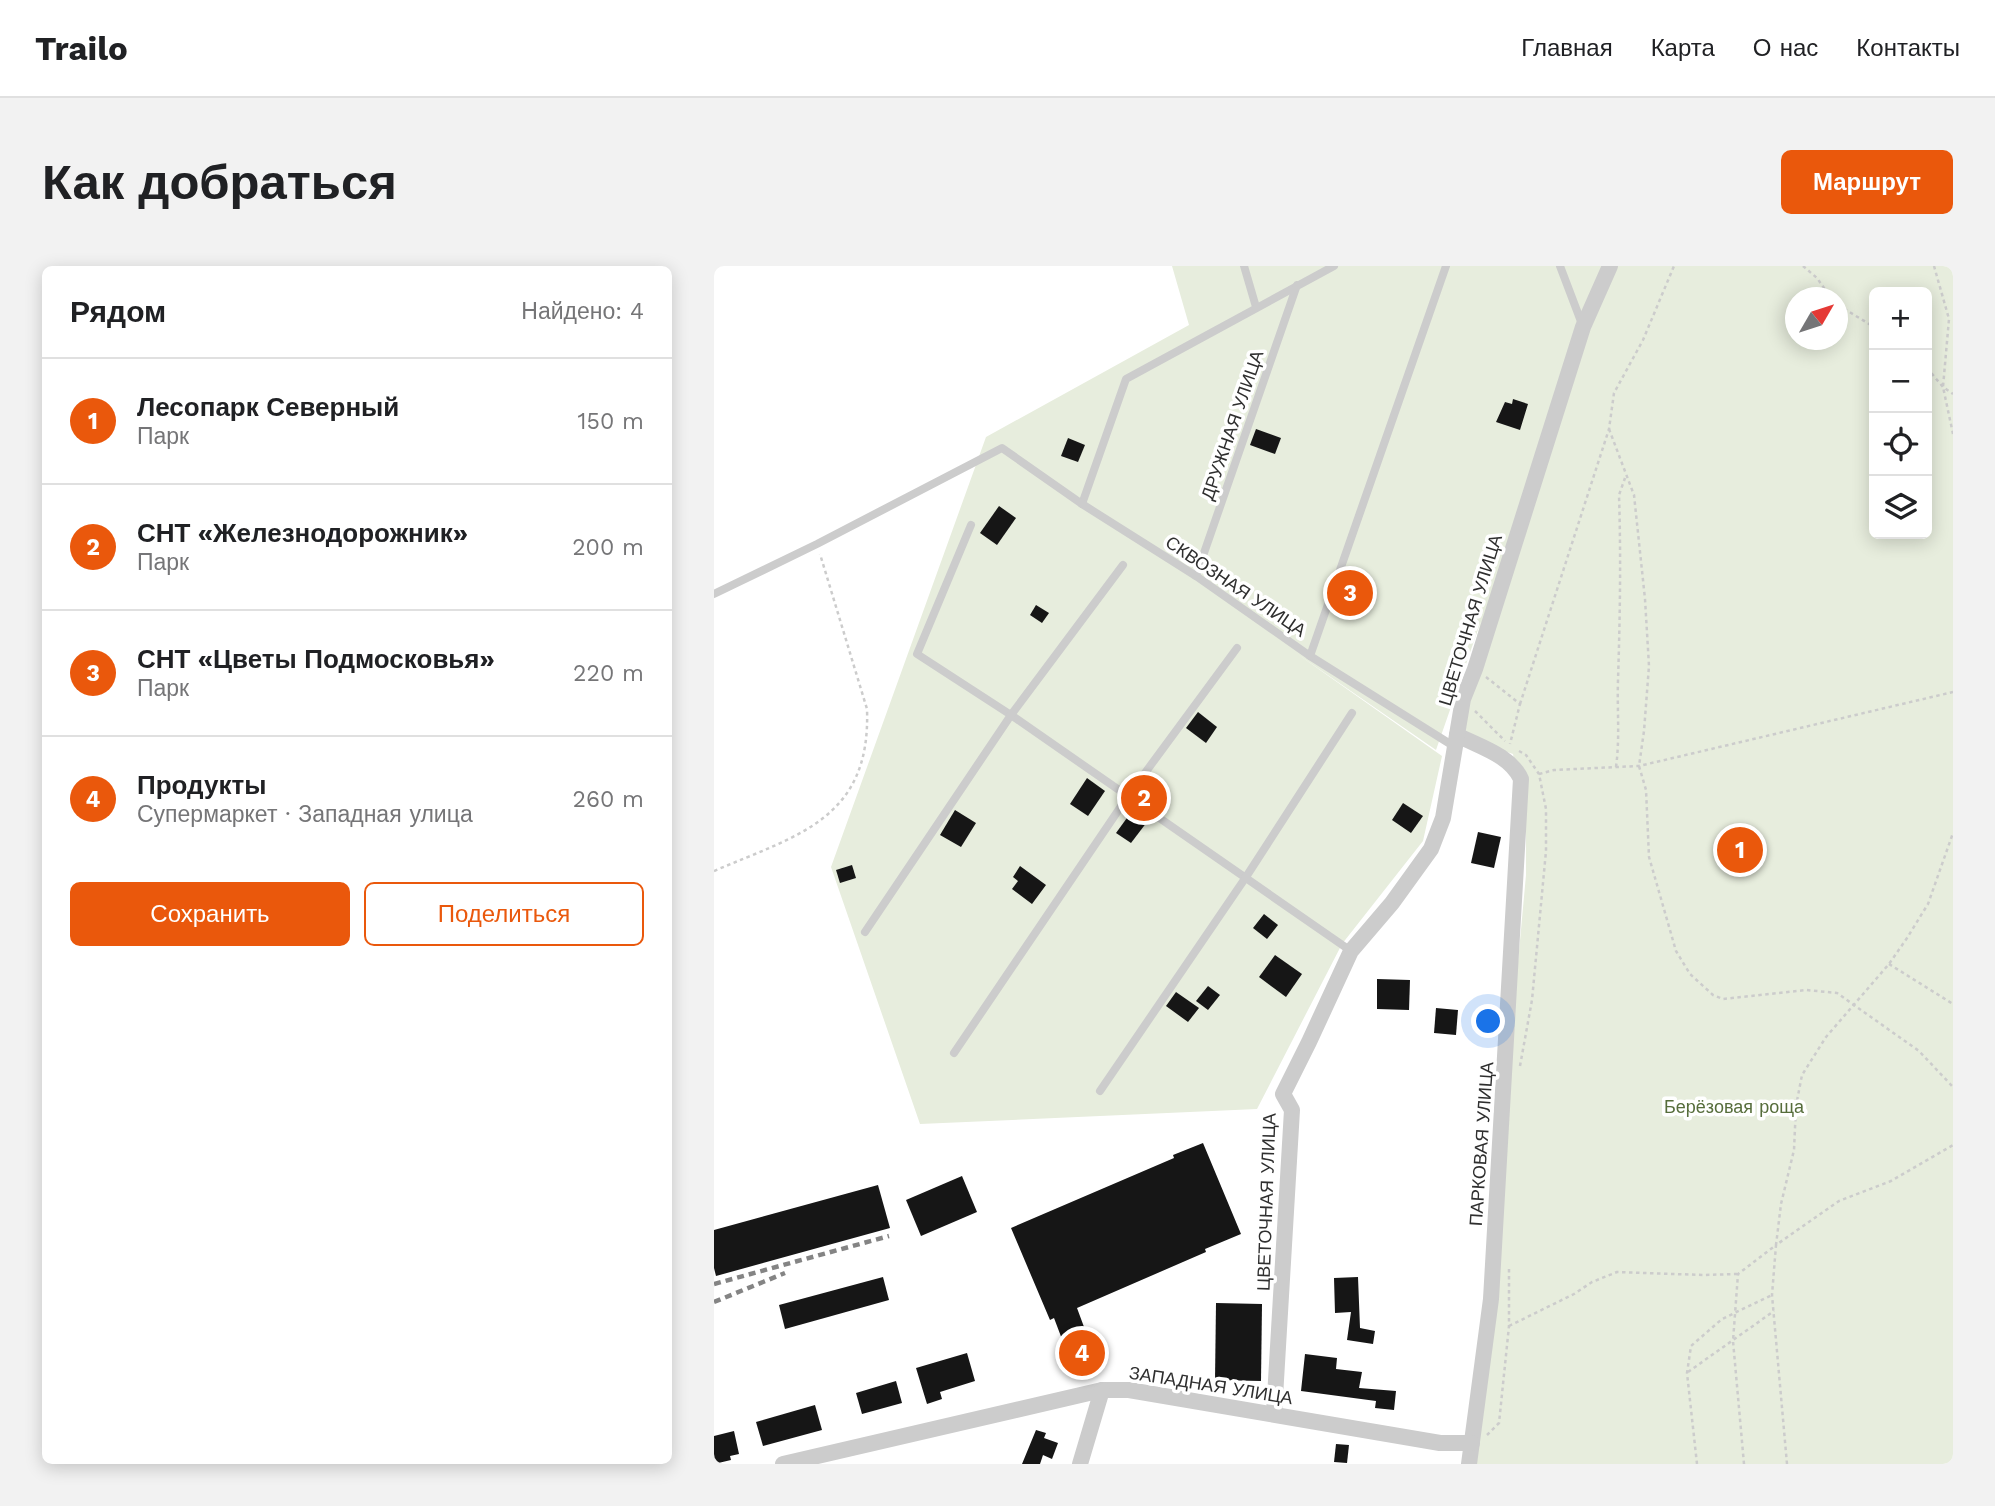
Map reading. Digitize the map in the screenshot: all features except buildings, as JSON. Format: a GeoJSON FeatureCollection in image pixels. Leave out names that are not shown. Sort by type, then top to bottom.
{"type":"FeatureCollection","features":[{"type":"Feature","properties":{"kind":"street","name":"ЦВЕТОЧНАЯ УЛИЦА"},"geometry":{"type":"LineString","coordinates":[[1274,1414],[1292,1110],[1283,1094],[1351,951],[1392,903],[1431,849],[1443,818],[1463,699],[1475,669],[1583,327],[1610,266]]}},
{"type":"Feature","properties":{"kind":"street","name":"ПАРКОВАЯ УЛИЦА"},"geometry":{"type":"LineString","coordinates":[[1456,741],[1502,758],[1515,767],[1521,779],[1491,1299],[1469,1464]]}},
{"type":"Feature","properties":{"kind":"street","name":"ЗАПАДНАЯ УЛИЦА"},"geometry":{"type":"LineString","coordinates":[[783,1464],[1102,1390],[1129,1391],[1440,1443],[1472,1443]]}},
{"type":"Feature","properties":{"kind":"street"},"geometry":{"type":"LineString","coordinates":[[1080,1464],[1102,1390]]}},
{"type":"Feature","properties":{"kind":"lane"},"geometry":{"type":"LineString","coordinates":[[1244,266],[1256,307]]}},
{"type":"Feature","properties":{"kind":"lane"},"geometry":{"type":"LineString","coordinates":[[1082,504],[1126,379],[1334,266]]}},
{"type":"Feature","properties":{"kind":"lane"},"geometry":{"type":"LineString","coordinates":[[1310,656],[1446,266]]}},
{"type":"Feature","properties":{"kind":"lane"},"geometry":{"type":"LineString","coordinates":[[1560,266],[1583,327]]}},
{"type":"Feature","properties":{"kind":"lane","name":"ДРУЖНАЯ УЛИЦА"},"geometry":{"type":"LineString","coordinates":[[1196,576],[1297,285]]}},
{"type":"Feature","properties":{"kind":"lane","name":"СКВОЗНАЯ УЛИЦА"},"geometry":{"type":"LineString","coordinates":[[817,544],[1002,448],[1082,504],[1196,576],[1310,656],[1456,741]]}},
{"type":"Feature","properties":{"kind":"lane"},"geometry":{"type":"LineString","coordinates":[[971,525],[917,654],[1011,715],[1351,951]]}},
{"type":"Feature","properties":{"kind":"lane"},"geometry":{"type":"LineString","coordinates":[[714,594],[817,544]]}},
{"type":"Feature","properties":{"kind":"lane"},"geometry":{"type":"LineString","coordinates":[[865,932],[1011,715],[1123,565]]}},
{"type":"Feature","properties":{"kind":"lane"},"geometry":{"type":"LineString","coordinates":[[954,1053],[1128,796],[1237,648]]}},
{"type":"Feature","properties":{"kind":"lane"},"geometry":{"type":"LineString","coordinates":[[1100,1091],[1246,877],[1353,713]]}},
{"type":"Feature","properties":{"kind":"path"},"geometry":{"type":"LineString","coordinates":[[1510,745],[1520,704],[1609,429],[1614,393],[1643,340],[1674,266]]}},
{"type":"Feature","properties":{"kind":"path"},"geometry":{"type":"LineString","coordinates":[[1803,266],[1823,287]]}},
{"type":"Feature","properties":{"kind":"path"},"geometry":{"type":"LineString","coordinates":[[1934,266],[1948,319],[1943,387],[1953,434]]}},
{"type":"Feature","properties":{"kind":"path"},"geometry":{"type":"LineString","coordinates":[[1848,311],[1869,324]]}},
{"type":"Feature","properties":{"kind":"path"},"geometry":{"type":"LineString","coordinates":[[1932,374],[1953,394]]}},
{"type":"Feature","properties":{"kind":"path"},"geometry":{"type":"LineString","coordinates":[[1609,429],[1634,495],[1649,666],[1639,766],[1646,790],[1649,857],[1676,951],[1689,974],[1713,995],[1723,999],[1806,990],[1837,993],[1919,1051],[1953,1087]]}},
{"type":"Feature","properties":{"kind":"path"},"geometry":{"type":"LineString","coordinates":[[1616,767],[1619,745],[1621,624],[1619,495],[1625,475]]}},
{"type":"Feature","properties":{"kind":"path"},"geometry":{"type":"LineString","coordinates":[[714,871],[810,829],[827,817],[856,777],[864,754],[868,733],[867,709],[817,544]]}},
{"type":"Feature","properties":{"kind":"path"},"geometry":{"type":"LineString","coordinates":[[1475,669],[1520,704]]}},
{"type":"Feature","properties":{"kind":"path"},"geometry":{"type":"LineString","coordinates":[[1539,774],[1554,770],[1639,766],[1953,692]]}},
{"type":"Feature","properties":{"kind":"path"},"geometry":{"type":"LineString","coordinates":[[1787,1464],[1772,1295],[1780,1213],[1794,1150],[1796,1106],[1802,1074],[1826,1037],[1889,964],[1928,904],[1953,833]]}},
{"type":"Feature","properties":{"kind":"path"},"geometry":{"type":"LineString","coordinates":[[1889,964],[1953,1004]]}},
{"type":"Feature","properties":{"kind":"path"},"geometry":{"type":"LineString","coordinates":[[1508,1326],[1574,1294],[1592,1282],[1617,1272],[1738,1274],[1839,1201],[1891,1181],[1953,1145]]}},
{"type":"Feature","properties":{"kind":"path"},"geometry":{"type":"LineString","coordinates":[[1738,1274],[1732,1341],[1744,1464]]}},
{"type":"Feature","properties":{"kind":"path"},"geometry":{"type":"LineString","coordinates":[[1697,1464],[1687,1373],[1691,1346],[1705,1332],[1736,1312],[1772,1295]]}},
{"type":"Feature","properties":{"kind":"path"},"geometry":{"type":"LineString","coordinates":[[1687,1373],[1774,1311]]}},
{"type":"Feature","properties":{"kind":"green space","name":"Берёзовая роща"},"geometry":{"type":"Polygon","coordinates":[[[1172,266],[1953,266],[1953,1464],[1472,1464],[1526,875],[1526,825],[1513,754],[1468,739],[1459,706],[1481,621],[1436,750],[1293,651],[1442,756],[1423,841],[1342,944],[1257,1109],[920,1124],[831,867],[986,437],[1189,325],[1172,266]]]}},
{"type":"Feature","properties":{"kind":"railway"},"geometry":{"type":"LineString","coordinates":[[714,1284],[889,1236]]}},
{"type":"Feature","properties":{"kind":"railway"},"geometry":{"type":"LineString","coordinates":[[714,1302],[785,1273]]}},
{"type":"Feature","properties":{"kind":"place","name":"СНТ «Цветы Подмосковья»"},"geometry":{"type":"Point","coordinates":[1350,593]}},
{"type":"Feature","properties":{"kind":"place","name":"СНТ «Железнодорожник»"},"geometry":{"type":"Point","coordinates":[1144,798]}},
{"type":"Feature","properties":{"kind":"place","name":"Лесопарк Северный"},"geometry":{"type":"Point","coordinates":[1740,850]}},
{"type":"Feature","properties":{"kind":"place","name":"Продукты"},"geometry":{"type":"Point","coordinates":[1082,1353]}}]}
